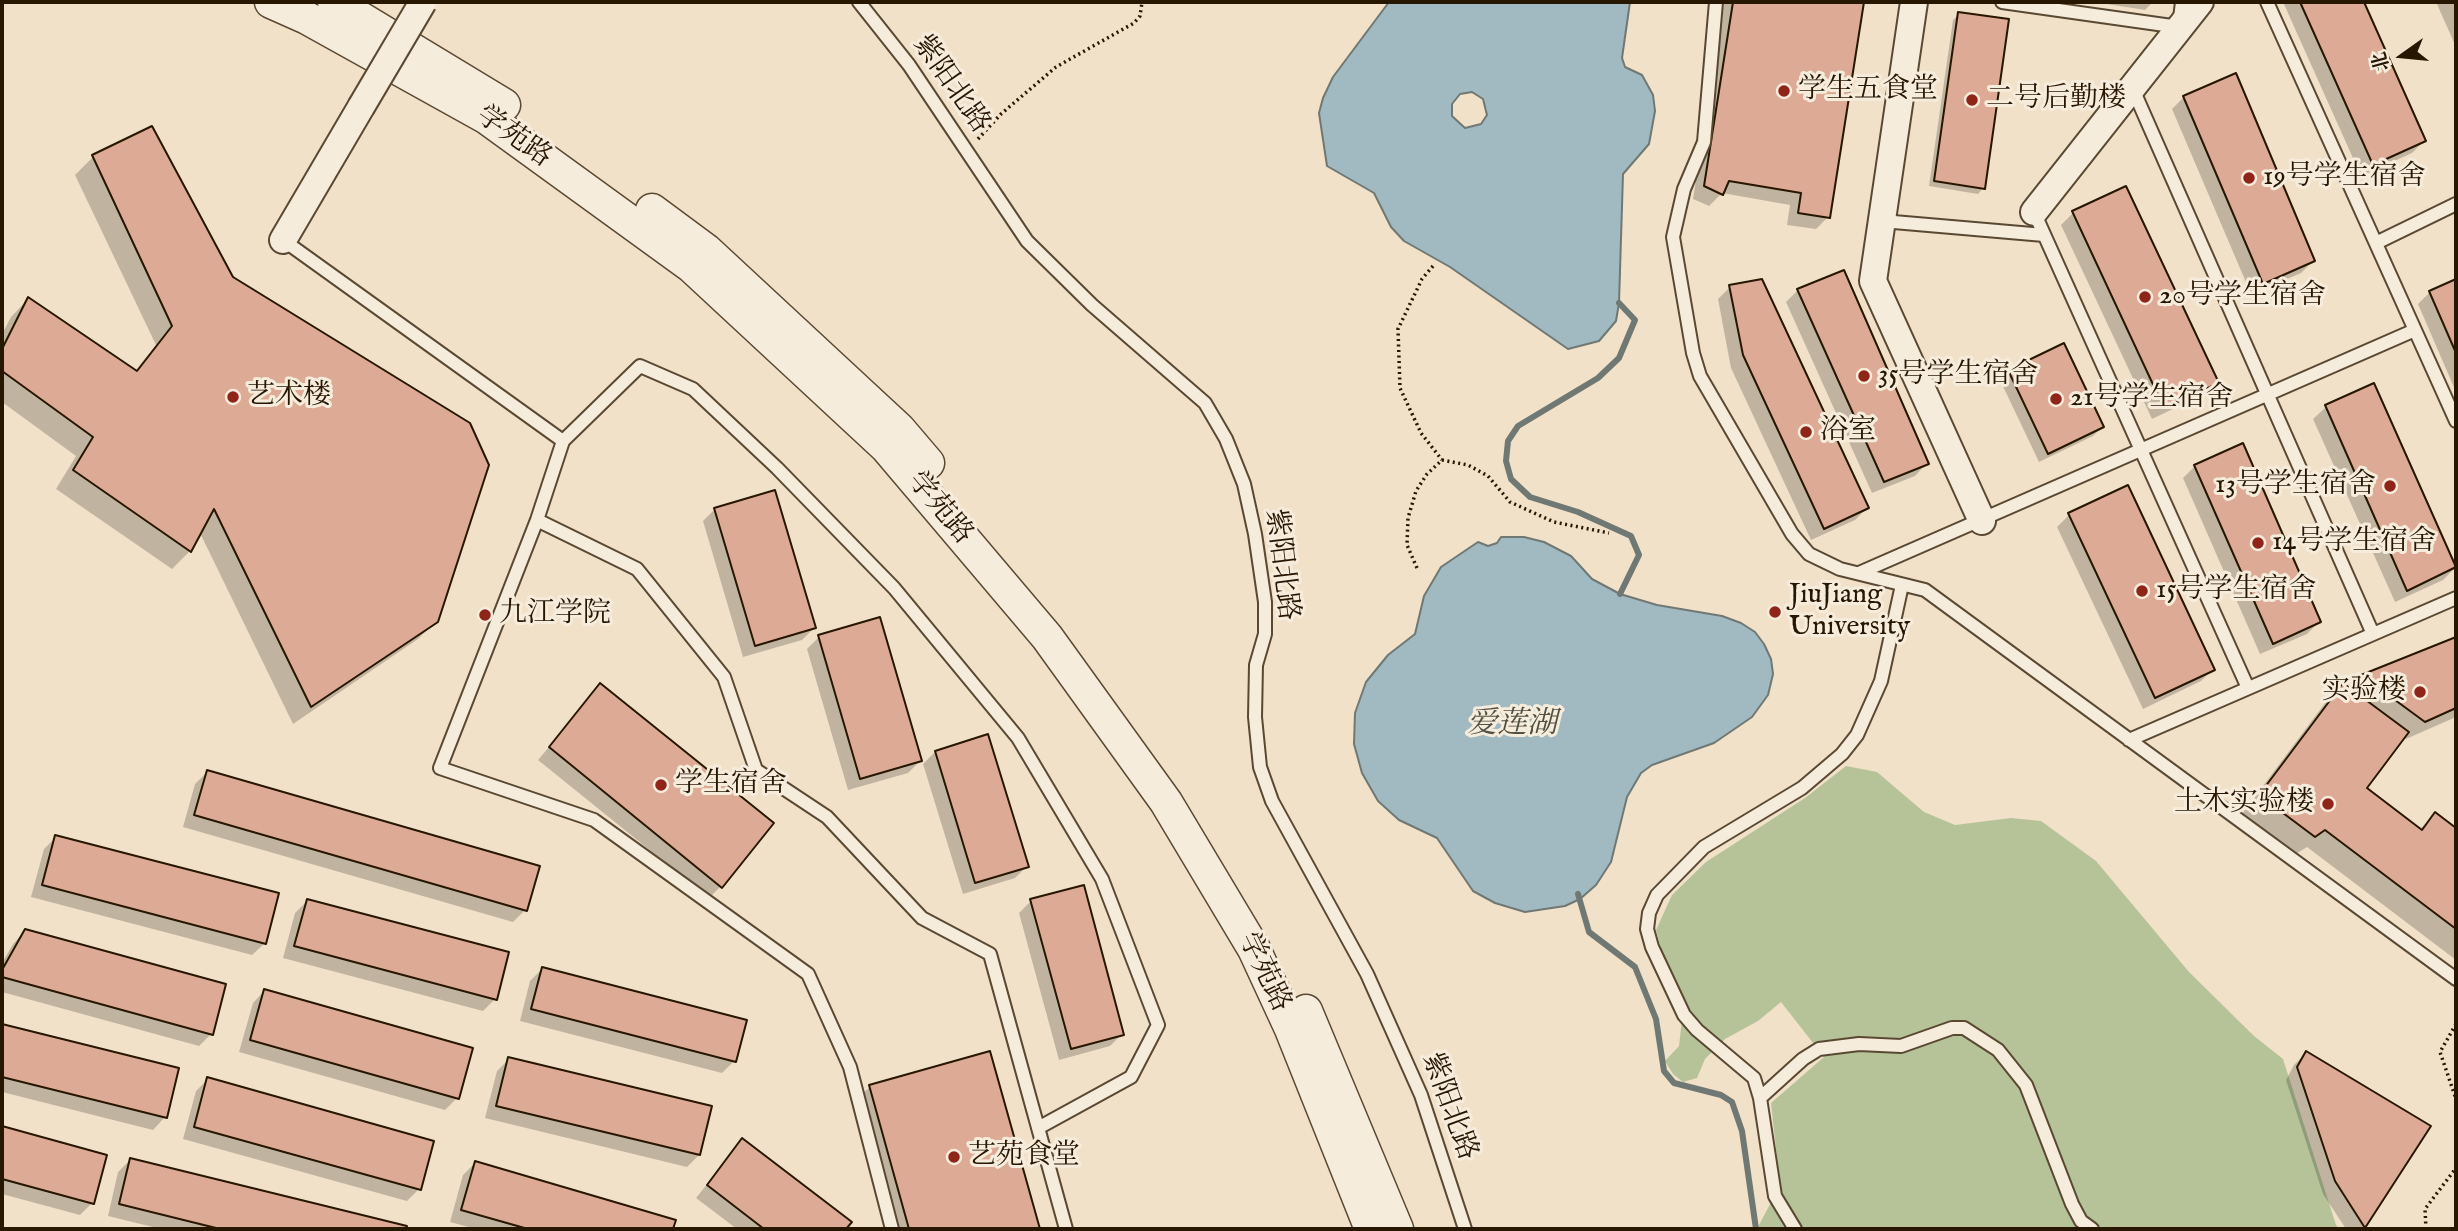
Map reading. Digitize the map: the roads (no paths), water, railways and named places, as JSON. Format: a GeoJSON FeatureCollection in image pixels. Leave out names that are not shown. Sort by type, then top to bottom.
{"type":"FeatureCollection","features":[{"type":"Feature","properties":{"kind":"street","name":"学苑路"},"geometry":{"type":"LineString","coordinates":[[271,2],[307,18],[498,126],[691,266],[886,447],[1048,636],[1166,802],[1254,950],[1291,1029],[1371,1229]]}},
{"type":"Feature","properties":{"kind":"street","name":"学苑路"},"geometry":{"type":"LineString","coordinates":[[334,2],[497,99],[706,250],[899,429],[1072,635],[1183,796],[1269,936],[1312,1023],[1397,1229]]}},
{"type":"Feature","properties":{"kind":"street"},"geometry":{"type":"LineString","coordinates":[[283,240],[423,2]]}},
{"type":"Feature","properties":{"kind":"street"},"geometry":{"type":"LineString","coordinates":[[1914,2],[1873,281],[1982,521]]}},
{"type":"Feature","properties":{"kind":"street"},"geometry":{"type":"LineString","coordinates":[[2039,224],[2181,14],[2200,2]]}},
{"type":"Feature","properties":{"kind":"lane","name":"紫阳北路"},"geometry":{"type":"LineString","coordinates":[[859,2],[909,65],[1027,241],[1049,265],[1205,402],[1226,439],[1250,509],[1265,601],[1265,634],[1256,665],[1255,717],[1260,767],[1272,801],[1367,974],[1394,1034],[1420,1095],[1465,1229]]}},
{"type":"Feature","properties":{"kind":"lane"},"geometry":{"type":"LineString","coordinates":[[1716,2],[1704,142],[1684,189],[1673,237],[1693,353],[1700,376],[1792,534],[1809,554],[1840,569],[1925,590],[2456,979]]}},
{"type":"Feature","properties":{"kind":"lane"},"geometry":{"type":"LineString","coordinates":[[2003,2],[2181,14]]}},
{"type":"Feature","properties":{"kind":"lane"},"geometry":{"type":"LineString","coordinates":[[2267,2],[2456,421]]}},
{"type":"Feature","properties":{"kind":"lane"},"geometry":{"type":"LineString","coordinates":[[2132,87],[2266,396],[2374,634]]}},
{"type":"Feature","properties":{"kind":"lane"},"geometry":{"type":"LineString","coordinates":[[2376,243],[2456,204]]}},
{"type":"Feature","properties":{"kind":"lane"},"geometry":{"type":"LineString","coordinates":[[1882,220],[2039,224],[2248,688]]}},
{"type":"Feature","properties":{"kind":"lane"},"geometry":{"type":"LineString","coordinates":[[283,240],[563,441]]}},
{"type":"Feature","properties":{"kind":"lane"},"geometry":{"type":"LineString","coordinates":[[1859,573],[2416,330]]}},
{"type":"Feature","properties":{"kind":"lane"},"geometry":{"type":"LineString","coordinates":[[892,1229],[849,1067],[808,974],[594,820],[440,768],[537,520],[563,441],[640,366],[693,389],[777,468],[894,588],[1018,738],[1102,879],[1158,1025],[1131,1077],[1038,1128]]}},
{"type":"Feature","properties":{"kind":"lane"},"geometry":{"type":"LineString","coordinates":[[537,520],[637,569],[724,677],[756,770],[827,817],[922,918],[990,954],[1066,1229]]}},
{"type":"Feature","properties":{"kind":"lane"},"geometry":{"type":"LineString","coordinates":[[1795,1229],[1775,1196],[1770,1180],[1760,1098],[1754,1078],[1697,1030],[1679,1005],[1651,947],[1647,929],[1649,913],[1657,895],[1704,847],[1802,788],[1842,754],[1857,735],[1881,681],[1902,585]]}},
{"type":"Feature","properties":{"kind":"lane"},"geometry":{"type":"LineString","coordinates":[[2129,740],[2456,598]]}},
{"type":"Feature","properties":{"kind":"lane"},"geometry":{"type":"LineString","coordinates":[[1760,1098],[1803,1059],[1819,1049],[1858,1044],[1901,1046],[1952,1028],[1964,1028],[1998,1051],[2026,1085],[2072,1204],[2081,1221],[2092,1229]]}},
{"type":"Feature","properties":{"kind":"water"},"geometry":{"type":"Polygon","coordinates":[[[1389,2],[1630,2],[1622,58],[1625,67],[1642,75],[1653,95],[1655,111],[1649,144],[1623,174],[1619,303],[1616,321],[1599,341],[1568,349],[1450,267],[1404,241],[1391,227],[1374,193],[1327,166],[1319,113],[1333,77],[1389,2]],[[1472,92],[1460,94],[1452,104],[1452,116],[1465,128],[1481,124],[1487,115],[1483,99],[1472,92]]]}},
{"type":"Feature","properties":{"kind":"water","name":"爱莲湖"},"geometry":{"type":"Polygon","coordinates":[[[1501,537],[1524,537],[1544,542],[1571,556],[1592,579],[1620,594],[1657,605],[1722,616],[1741,623],[1755,632],[1764,644],[1771,659],[1773,674],[1768,695],[1752,717],[1714,743],[1652,765],[1641,773],[1627,797],[1611,862],[1596,885],[1580,899],[1565,906],[1525,912],[1495,903],[1473,891],[1437,838],[1399,820],[1378,801],[1362,773],[1354,744],[1355,713],[1366,682],[1388,655],[1415,634],[1424,596],[1441,567],[1478,542],[1488,546],[1497,543],[1501,537]]]}},
{"type":"Feature","properties":{"kind":"waterway"},"geometry":{"type":"LineString","coordinates":[[1619,303],[1635,320],[1619,358],[1598,378],[1518,426],[1508,441],[1506,461],[1511,479],[1530,497],[1578,512],[1631,536],[1639,555],[1620,594]]}},
{"type":"Feature","properties":{"kind":"waterway"},"geometry":{"type":"LineString","coordinates":[[1578,894],[1589,932],[1635,967],[1656,1019],[1664,1071],[1674,1083],[1721,1095],[1732,1102],[1742,1131],[1756,1229]]}},
{"type":"Feature","properties":{"kind":"place","name":"学生五食堂"},"geometry":{"type":"Point","coordinates":[1784,91]}},
{"type":"Feature","properties":{"kind":"place","name":"二号后勤楼"},"geometry":{"type":"Point","coordinates":[1972,100]}},
{"type":"Feature","properties":{"kind":"place","name":"19号学生宿舍"},"geometry":{"type":"Point","coordinates":[2249,178]}},
{"type":"Feature","properties":{"kind":"place","name":"20号学生宿舍"},"geometry":{"type":"Point","coordinates":[2145,297]}},
{"type":"Feature","properties":{"kind":"place","name":"35号学生宿舍"},"geometry":{"type":"Point","coordinates":[1864,376]}},
{"type":"Feature","properties":{"kind":"place","name":"艺术楼"},"geometry":{"type":"Point","coordinates":[233,397]}},
{"type":"Feature","properties":{"kind":"place","name":"21号学生宿舍"},"geometry":{"type":"Point","coordinates":[2056,399]}},
{"type":"Feature","properties":{"kind":"place","name":"浴室"},"geometry":{"type":"Point","coordinates":[1806,432]}},
{"type":"Feature","properties":{"kind":"place","name":"13号学生宿舍"},"geometry":{"type":"Point","coordinates":[2390,486]}},
{"type":"Feature","properties":{"kind":"place","name":"14号学生宿舍"},"geometry":{"type":"Point","coordinates":[2258,543]}},
{"type":"Feature","properties":{"kind":"place","name":"15号学生宿舍"},"geometry":{"type":"Point","coordinates":[2142,591]}},
{"type":"Feature","properties":{"kind":"place","name":"JiuJiang University"},"geometry":{"type":"Point","coordinates":[1775,612]}},
{"type":"Feature","properties":{"kind":"place","name":"九江学院"},"geometry":{"type":"Point","coordinates":[485,615]}},
{"type":"Feature","properties":{"kind":"place","name":"实验楼"},"geometry":{"type":"Point","coordinates":[2420,692]}},
{"type":"Feature","properties":{"kind":"place","name":"学生宿舍"},"geometry":{"type":"Point","coordinates":[661,785]}},
{"type":"Feature","properties":{"kind":"place","name":"土木实验楼"},"geometry":{"type":"Point","coordinates":[2328,804]}},
{"type":"Feature","properties":{"kind":"place","name":"艺苑食堂"},"geometry":{"type":"Point","coordinates":[954,1157]}}]}
